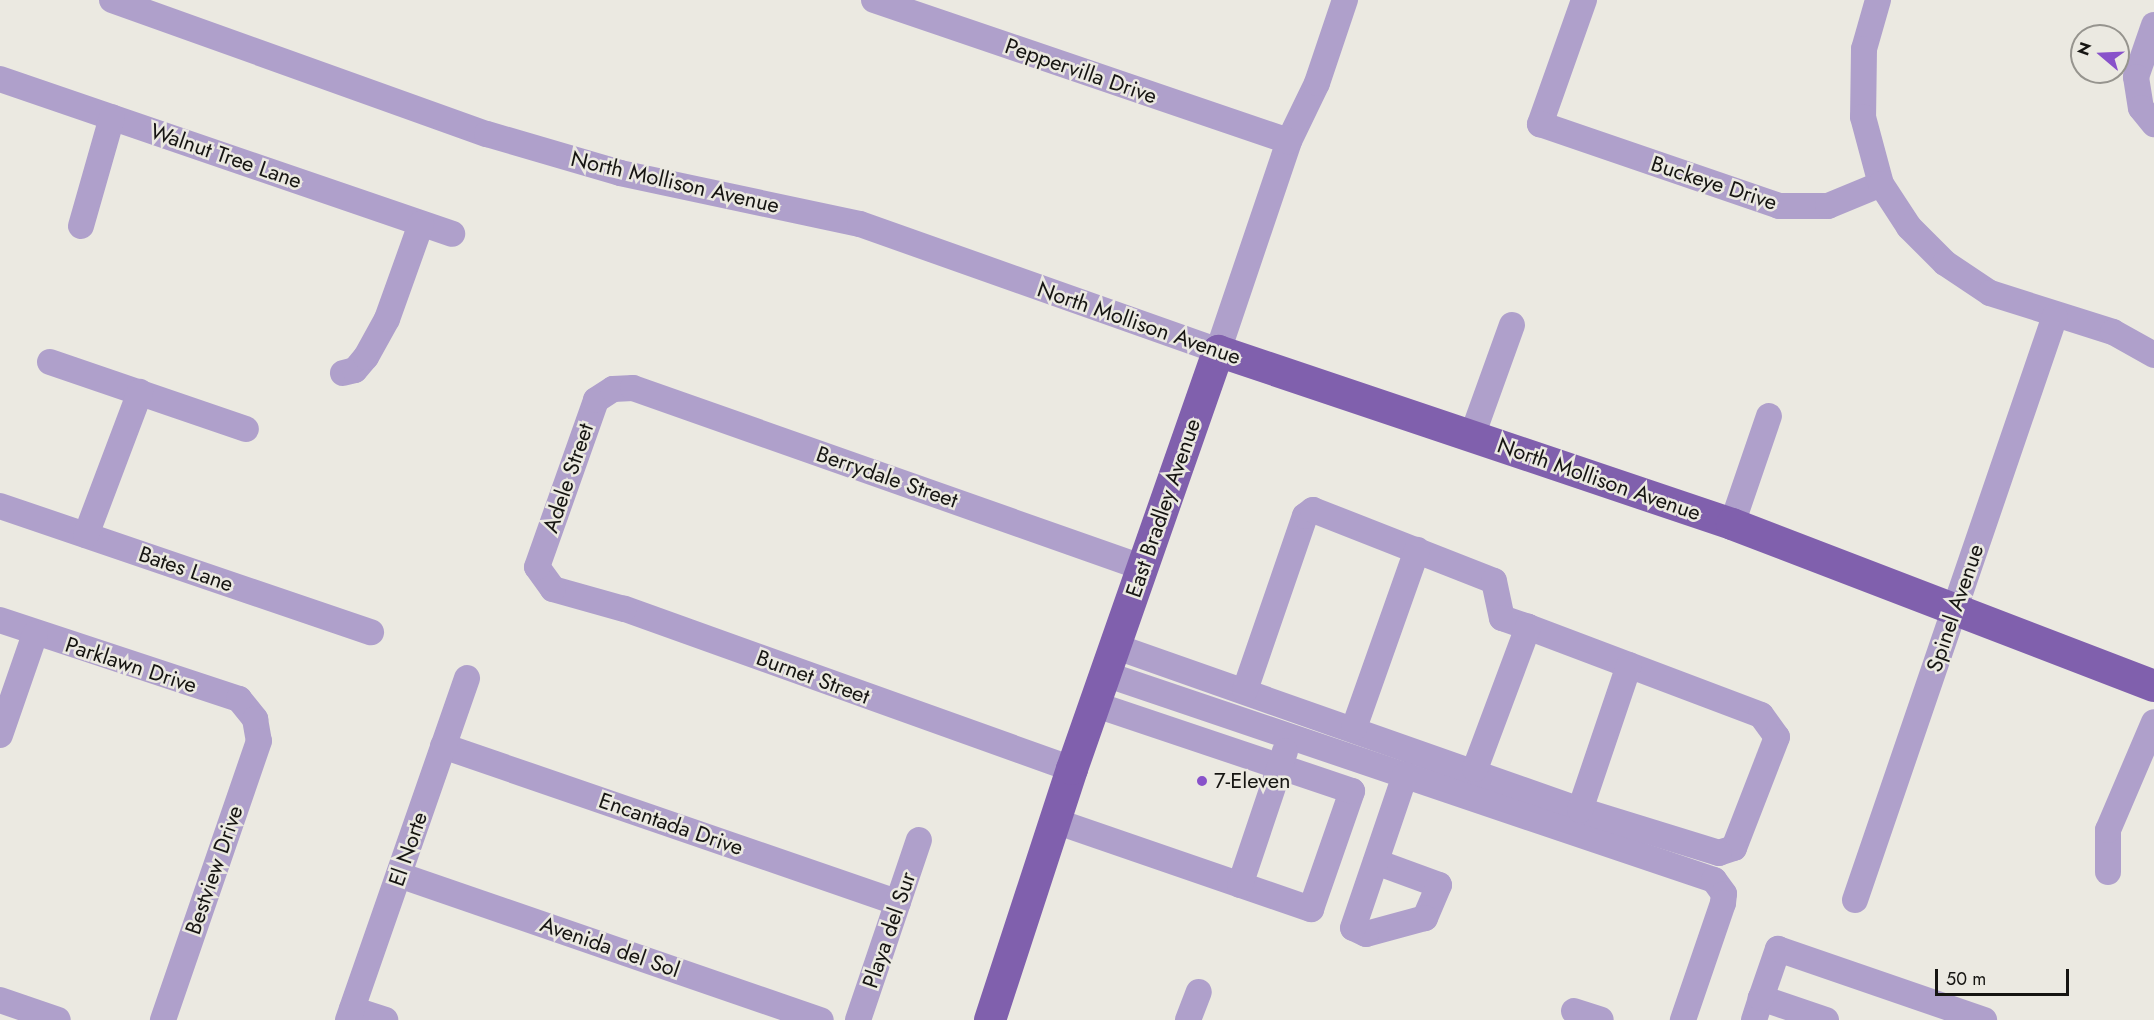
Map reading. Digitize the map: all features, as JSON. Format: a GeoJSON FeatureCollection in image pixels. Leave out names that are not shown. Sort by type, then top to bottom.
{"type":"FeatureCollection","features":[{"type":"Feature","properties":{"kind":"main road","name":"North Mollison Avenue"},"geometry":{"type":"LineString","coordinates":[[1218,351],[1732,524],[1955,606],[2154,686]]}},
{"type":"Feature","properties":{"kind":"main road","name":"East Bradley Avenue"},"geometry":{"type":"LineString","coordinates":[[990,1020],[1072,769],[1218,351]]}},
{"type":"Feature","properties":{"kind":"street","name":"North Mollison Avenue"},"geometry":{"type":"LineString","coordinates":[[112,0],[487,134],[620,173],[860,224],[1218,351]]}},
{"type":"Feature","properties":{"kind":"street","name":"Peppervilla Drive"},"geometry":{"type":"LineString","coordinates":[[874,0],[1289,141]]}},
{"type":"Feature","properties":{"kind":"street","name":"East Bradley Avenue"},"geometry":{"type":"LineString","coordinates":[[1218,351],[1289,141],[1317,83],[1345,0]]}},
{"type":"Feature","properties":{"kind":"street","name":"Buckeye Drive"},"geometry":{"type":"LineString","coordinates":[[1584,0],[1540,124],[1779,206],[1828,206],[1881,184]]}},
{"type":"Feature","properties":{"kind":"street"},"geometry":{"type":"LineString","coordinates":[[1878,0],[1864,50],[1862,94],[1867,139],[1881,184],[1909,227],[1945,263],[1990,293],[2055,316],[2113,332],[2154,355]]}},
{"type":"Feature","properties":{"kind":"street"},"geometry":{"type":"LineString","coordinates":[[2147,116],[2136,77],[2154,25]]}},
{"type":"Feature","properties":{"kind":"street","name":"Walnut Tree Lane"},"geometry":{"type":"LineString","coordinates":[[0,79],[452,234]]}},
{"type":"Feature","properties":{"kind":"street"},"geometry":{"type":"LineString","coordinates":[[81,226],[112,117]]}},
{"type":"Feature","properties":{"kind":"street"},"geometry":{"type":"LineString","coordinates":[[343,373],[355,370],[366,357],[387,319],[421,224]]}},
{"type":"Feature","properties":{"kind":"street","name":"Spinel Avenue"},"geometry":{"type":"LineString","coordinates":[[1855,900],[2055,316]]}},
{"type":"Feature","properties":{"kind":"street"},"geometry":{"type":"LineString","coordinates":[[1472,436],[1512,325]]}},
{"type":"Feature","properties":{"kind":"street"},"geometry":{"type":"LineString","coordinates":[[50,362],[246,429]]}},
{"type":"Feature","properties":{"kind":"street","name":"Berrydale Street"},"geometry":{"type":"LineString","coordinates":[[633,388],[1141,567]]}},
{"type":"Feature","properties":{"kind":"street","name":"Adele Street"},"geometry":{"type":"LineString","coordinates":[[553,589],[537,567],[596,399],[613,389],[633,388]]}},
{"type":"Feature","properties":{"kind":"street"},"geometry":{"type":"LineString","coordinates":[[86,535],[140,392]]}},
{"type":"Feature","properties":{"kind":"street"},"geometry":{"type":"LineString","coordinates":[[1732,524],[1769,416]]}},
{"type":"Feature","properties":{"kind":"street","name":"Bates Lane"},"geometry":{"type":"LineString","coordinates":[[0,506],[371,632]]}},
{"type":"Feature","properties":{"kind":"street"},"geometry":{"type":"LineString","coordinates":[[1110,660],[1245,690],[1475,769],[1580,810],[1719,853],[1734,848],[1776,737],[1775,728],[1761,715],[1502,618],[1494,581],[1312,510],[1305,516],[1245,690]]}},
{"type":"Feature","properties":{"kind":"street"},"geometry":{"type":"LineString","coordinates":[[1354,728],[1417,550]]}},
{"type":"Feature","properties":{"kind":"street","name":"Burnet Street"},"geometry":{"type":"LineString","coordinates":[[553,589],[624,609],[1072,769]]}},
{"type":"Feature","properties":{"kind":"street","name":"Parklawn Drive"},"geometry":{"type":"LineString","coordinates":[[0,620],[35,634],[239,699],[255,719]]}},
{"type":"Feature","properties":{"kind":"street"},"geometry":{"type":"LineString","coordinates":[[1475,769],[1528,627]]}},
{"type":"Feature","properties":{"kind":"street"},"geometry":{"type":"LineString","coordinates":[[0,735],[35,634]]}},
{"type":"Feature","properties":{"kind":"street"},"geometry":{"type":"LineString","coordinates":[[1110,660],[1290,736],[1714,880],[1724,894],[1724,903],[1683,1020]]}},
{"type":"Feature","properties":{"kind":"street"},"geometry":{"type":"LineString","coordinates":[[1580,810],[1629,665]]}},
{"type":"Feature","properties":{"kind":"street","name":"El Norte"},"geometry":{"type":"LineString","coordinates":[[350,1014],[467,678]]}},
{"type":"Feature","properties":{"kind":"street"},"geometry":{"type":"LineString","coordinates":[[1055,821],[1311,909],[1352,791],[1096,705]]}},
{"type":"Feature","properties":{"kind":"street","name":"Bestview Drive"},"geometry":{"type":"LineString","coordinates":[[163,1020],[259,741],[255,719]]}},
{"type":"Feature","properties":{"kind":"street"},"geometry":{"type":"LineString","coordinates":[[2108,872],[2108,830],[2154,722]]}},
{"type":"Feature","properties":{"kind":"street"},"geometry":{"type":"LineString","coordinates":[[1240,885],[1290,736]]}},
{"type":"Feature","properties":{"kind":"street","name":"Encantada Drive"},"geometry":{"type":"LineString","coordinates":[[443,746],[898,903]]}},
{"type":"Feature","properties":{"kind":"street"},"geometry":{"type":"LineString","coordinates":[[1376,862],[1405,775]]}},
{"type":"Feature","properties":{"kind":"street","name":"Playa del Sur"},"geometry":{"type":"LineString","coordinates":[[858,1020],[920,840]]}},
{"type":"Feature","properties":{"kind":"street","name":"Avenida del Sol"},"geometry":{"type":"LineString","coordinates":[[399,875],[821,1020]]}},
{"type":"Feature","properties":{"kind":"street"},"geometry":{"type":"LineString","coordinates":[[1826,1020],[1758,1009],[1778,949],[1984,1020]]}},
{"type":"Feature","properties":{"kind":"street"},"geometry":{"type":"LineString","coordinates":[[1188,1020],[1199,992]]}},
{"type":"Feature","properties":{"kind":"street"},"geometry":{"type":"LineString","coordinates":[[0,1000],[58,1020]]}},
{"type":"Feature","properties":{"kind":"street"},"geometry":{"type":"LineString","coordinates":[[1574,1011],[1601,1020]]}},
{"type":"Feature","properties":{"kind":"street"},"geometry":{"type":"LineString","coordinates":[[350,1014],[385,1020]]}},
{"type":"Feature","properties":{"kind":"place","name":"7-Eleven"},"geometry":{"type":"Point","coordinates":[1202,781]}}]}
